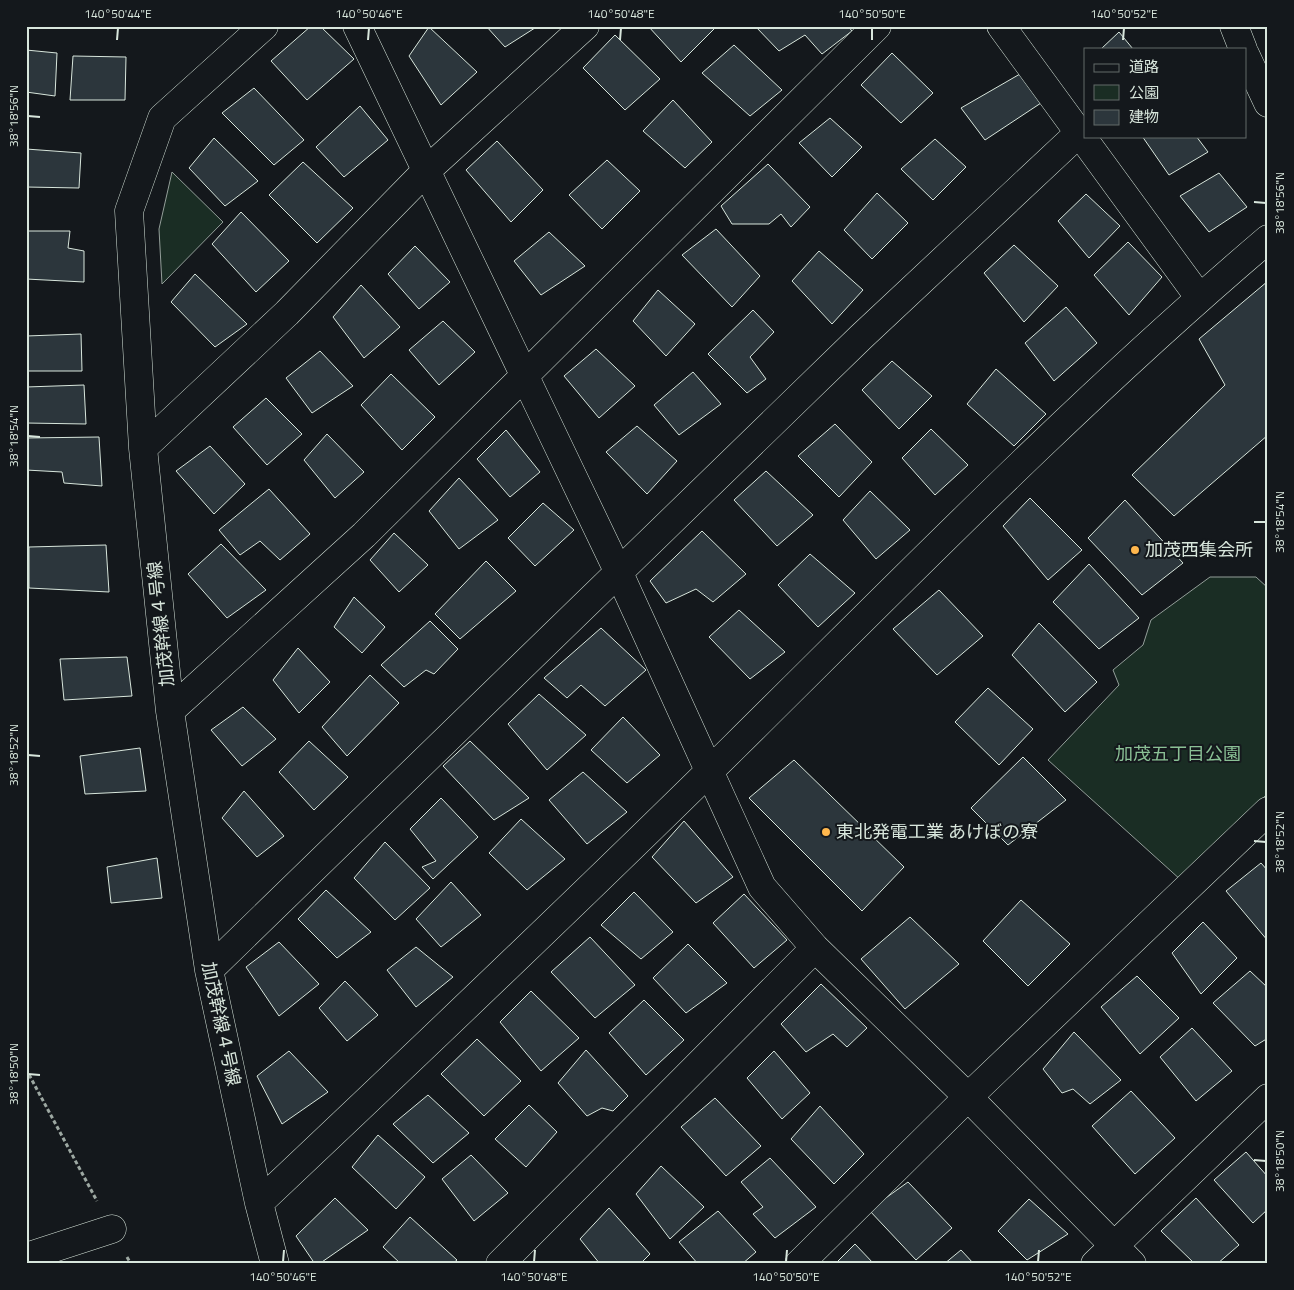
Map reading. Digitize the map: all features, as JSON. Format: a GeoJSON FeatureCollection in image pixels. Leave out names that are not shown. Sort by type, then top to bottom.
{"type":"FeatureCollection","features":[{"type":"Feature","properties":{"kind":"street","name":"加茂幹線４号線"},"geometry":{"type":"LineString","coordinates":[[264,26],[162,118],[128,211],[143,448],[170,711],[209,970],[259,1203],[275,1264]]}},
{"type":"Feature","properties":{"kind":"street"},"geometry":{"type":"LineString","coordinates":[[357,26],[619,572],[708,772],[762,887],[815,948],[968,1097],[1124,1254]]}},
{"type":"Feature","properties":{"kind":"street"},"geometry":{"type":"LineString","coordinates":[[143,448],[287,312],[426,171],[585,26]]}},
{"type":"Feature","properties":{"kind":"street"},"geometry":{"type":"LineString","coordinates":[[170,711],[364,535],[877,26]]}},
{"type":"Feature","properties":{"kind":"street"},"geometry":{"type":"LineString","coordinates":[[1001,26],[1084,138]]}},
{"type":"Feature","properties":{"kind":"street"},"geometry":{"type":"LineString","coordinates":[[1234,26],[1243,48]]}},
{"type":"Feature","properties":{"kind":"street"},"geometry":{"type":"LineString","coordinates":[[1246,56],[1268,103]]}},
{"type":"Feature","properties":{"kind":"street"},"geometry":{"type":"LineString","coordinates":[[209,970],[861,337],[1080,132]]}},
{"type":"Feature","properties":{"kind":"street"},"geometry":{"type":"LineString","coordinates":[[1084,138],[1200,297]]}},
{"type":"Feature","properties":{"kind":"street"},"geometry":{"type":"LineString","coordinates":[[259,1203],[484,992],[980,504],[1200,297],[1268,239]]}},
{"type":"Feature","properties":{"kind":"street"},"geometry":{"type":"LineString","coordinates":[[799,1264],[968,1097],[1268,811]]}},
{"type":"Feature","properties":{"kind":"street"},"geometry":{"type":"LineString","coordinates":[[500,1264],[815,948]]}},
{"type":"Feature","properties":{"kind":"street"},"geometry":{"type":"LineString","coordinates":[[1096,1264],[1124,1254],[1268,1098]]}},
{"type":"Feature","properties":{"kind":"street"},"geometry":{"type":"LineString","coordinates":[[26,1257],[112,1229]]}},
{"type":"Feature","properties":{"kind":"path"},"geometry":{"type":"LineString","coordinates":[[26,1069],[131,1264]]}},
{"type":"Feature","properties":{"kind":"green space"},"geometry":{"type":"Polygon","coordinates":[[[172,172],[223,222],[162,284],[159,229],[172,172]]]}},
{"type":"Feature","properties":{"kind":"green space","name":"加茂五丁目公園"},"geometry":{"type":"Polygon","coordinates":[[[1210,577],[1256,577],[1268,588],[1268,793],[1182,881],[1048,760],[1119,685],[1113,670],[1143,645],[1151,620],[1210,577]]]}},
{"type":"Feature","properties":{"kind":"building"},"geometry":{"type":"Polygon","coordinates":[[[311,26],[320,26],[354,59],[307,100],[271,61],[311,26]]]}},
{"type":"Feature","properties":{"kind":"building"},"geometry":{"type":"Polygon","coordinates":[[[486,26],[538,26],[505,47],[486,26]]]}},
{"type":"Feature","properties":{"kind":"building"},"geometry":{"type":"Polygon","coordinates":[[[648,26],[717,26],[681,62],[648,26]]]}},
{"type":"Feature","properties":{"kind":"building"},"geometry":{"type":"Polygon","coordinates":[[[755,26],[848,26],[852,31],[822,54],[805,35],[779,51],[755,26]]]}},
{"type":"Feature","properties":{"kind":"building"},"geometry":{"type":"Polygon","coordinates":[[[429,27],[477,72],[441,105],[409,56],[429,27]]]}},
{"type":"Feature","properties":{"kind":"building"},"geometry":{"type":"Polygon","coordinates":[[[1119,32],[1132,48],[1102,48],[1119,32]]]}},
{"type":"Feature","properties":{"kind":"building"},"geometry":{"type":"Polygon","coordinates":[[[615,35],[660,79],[625,110],[583,68],[615,35]]]}},
{"type":"Feature","properties":{"kind":"building"},"geometry":{"type":"Polygon","coordinates":[[[734,45],[782,90],[750,116],[702,73],[734,45]]]}},
{"type":"Feature","properties":{"kind":"building"},"geometry":{"type":"Polygon","coordinates":[[[26,50],[57,53],[55,96],[26,92],[26,50]]]}},
{"type":"Feature","properties":{"kind":"building"},"geometry":{"type":"Polygon","coordinates":[[[892,53],[933,93],[901,123],[861,85],[892,53]]]}},
{"type":"Feature","properties":{"kind":"building"},"geometry":{"type":"Polygon","coordinates":[[[73,56],[126,57],[125,100],[70,100],[73,56]]]}},
{"type":"Feature","properties":{"kind":"building"},"geometry":{"type":"Polygon","coordinates":[[[1020,74],[1041,103],[985,140],[961,108],[1020,74]]]}},
{"type":"Feature","properties":{"kind":"building"},"geometry":{"type":"Polygon","coordinates":[[[254,88],[304,140],[274,165],[222,113],[254,88]]]}},
{"type":"Feature","properties":{"kind":"building"},"geometry":{"type":"Polygon","coordinates":[[[673,100],[712,142],[685,168],[643,131],[673,100]]]}},
{"type":"Feature","properties":{"kind":"building"},"geometry":{"type":"Polygon","coordinates":[[[360,106],[388,140],[344,177],[316,147],[360,106]]]}},
{"type":"Feature","properties":{"kind":"building"},"geometry":{"type":"Polygon","coordinates":[[[830,118],[862,147],[832,177],[799,143],[830,118]]]}},
{"type":"Feature","properties":{"kind":"building"},"geometry":{"type":"Polygon","coordinates":[[[214,138],[258,181],[225,206],[189,168],[214,138]]]}},
{"type":"Feature","properties":{"kind":"building"},"geometry":{"type":"Polygon","coordinates":[[[1143,138],[1198,138],[1208,152],[1169,175],[1143,138]]]}},
{"type":"Feature","properties":{"kind":"building"},"geometry":{"type":"Polygon","coordinates":[[[935,139],[966,167],[933,200],[901,169],[935,139]]]}},
{"type":"Feature","properties":{"kind":"building"},"geometry":{"type":"Polygon","coordinates":[[[497,141],[543,190],[511,222],[466,170],[497,141]]]}},
{"type":"Feature","properties":{"kind":"building"},"geometry":{"type":"Polygon","coordinates":[[[26,149],[81,153],[79,188],[26,187],[26,149]]]}},
{"type":"Feature","properties":{"kind":"building"},"geometry":{"type":"Polygon","coordinates":[[[607,160],[640,191],[602,229],[569,195],[607,160]]]}},
{"type":"Feature","properties":{"kind":"building"},"geometry":{"type":"Polygon","coordinates":[[[303,162],[353,208],[317,243],[269,195],[303,162]]]}},
{"type":"Feature","properties":{"kind":"building"},"geometry":{"type":"Polygon","coordinates":[[[768,164],[810,207],[791,227],[781,214],[769,224],[732,224],[721,206],[768,164]]]}},
{"type":"Feature","properties":{"kind":"building"},"geometry":{"type":"Polygon","coordinates":[[[1219,173],[1247,207],[1209,232],[1180,196],[1219,173]]]}},
{"type":"Feature","properties":{"kind":"building"},"geometry":{"type":"Polygon","coordinates":[[[877,193],[908,223],[872,259],[844,230],[877,193]]]}},
{"type":"Feature","properties":{"kind":"building"},"geometry":{"type":"Polygon","coordinates":[[[1086,194],[1120,226],[1089,258],[1058,221],[1086,194]]]}},
{"type":"Feature","properties":{"kind":"building"},"geometry":{"type":"Polygon","coordinates":[[[241,212],[289,261],[256,292],[212,244],[241,212]]]}},
{"type":"Feature","properties":{"kind":"building"},"geometry":{"type":"Polygon","coordinates":[[[716,229],[760,276],[732,307],[682,255],[716,229]]]}},
{"type":"Feature","properties":{"kind":"building"},"geometry":{"type":"Polygon","coordinates":[[[26,231],[70,231],[68,248],[84,251],[84,282],[26,279],[26,231]]]}},
{"type":"Feature","properties":{"kind":"building"},"geometry":{"type":"Polygon","coordinates":[[[549,232],[585,266],[541,295],[514,261],[549,232]]]}},
{"type":"Feature","properties":{"kind":"building"},"geometry":{"type":"Polygon","coordinates":[[[1128,242],[1162,277],[1129,315],[1094,275],[1128,242]]]}},
{"type":"Feature","properties":{"kind":"building"},"geometry":{"type":"Polygon","coordinates":[[[1014,245],[1058,286],[1024,322],[984,273],[1014,245]]]}},
{"type":"Feature","properties":{"kind":"building"},"geometry":{"type":"Polygon","coordinates":[[[415,246],[450,282],[419,309],[388,274],[415,246]]]}},
{"type":"Feature","properties":{"kind":"building"},"geometry":{"type":"Polygon","coordinates":[[[819,251],[863,290],[832,324],[792,281],[819,251]]]}},
{"type":"Feature","properties":{"kind":"building"},"geometry":{"type":"Polygon","coordinates":[[[195,274],[247,324],[215,347],[171,302],[195,274]]]}},
{"type":"Feature","properties":{"kind":"building"},"geometry":{"type":"Polygon","coordinates":[[[1268,281],[1268,435],[1174,516],[1132,475],[1225,385],[1199,339],[1268,281]]]}},
{"type":"Feature","properties":{"kind":"building"},"geometry":{"type":"Polygon","coordinates":[[[361,285],[400,327],[364,358],[333,317],[361,285]]]}},
{"type":"Feature","properties":{"kind":"building"},"geometry":{"type":"Polygon","coordinates":[[[658,290],[695,324],[666,356],[633,321],[658,290]]]}},
{"type":"Feature","properties":{"kind":"building"},"geometry":{"type":"Polygon","coordinates":[[[1066,307],[1097,343],[1054,381],[1025,343],[1066,307]]]}},
{"type":"Feature","properties":{"kind":"building"},"geometry":{"type":"Polygon","coordinates":[[[753,310],[774,332],[750,357],[766,379],[747,393],[708,354],[753,310]]]}},
{"type":"Feature","properties":{"kind":"building"},"geometry":{"type":"Polygon","coordinates":[[[443,321],[475,352],[439,385],[409,350],[443,321]]]}},
{"type":"Feature","properties":{"kind":"building"},"geometry":{"type":"Polygon","coordinates":[[[81,334],[82,371],[26,371],[26,336],[81,334]]]}},
{"type":"Feature","properties":{"kind":"building"},"geometry":{"type":"Polygon","coordinates":[[[596,349],[635,386],[599,418],[564,376],[596,349]]]}},
{"type":"Feature","properties":{"kind":"building"},"geometry":{"type":"Polygon","coordinates":[[[320,351],[353,386],[312,413],[286,378],[320,351]]]}},
{"type":"Feature","properties":{"kind":"building"},"geometry":{"type":"Polygon","coordinates":[[[892,361],[932,396],[899,429],[862,390],[892,361]]]}},
{"type":"Feature","properties":{"kind":"building"},"geometry":{"type":"Polygon","coordinates":[[[996,369],[1046,414],[1014,446],[967,404],[996,369]]]}},
{"type":"Feature","properties":{"kind":"building"},"geometry":{"type":"Polygon","coordinates":[[[693,372],[721,404],[679,435],[654,405],[693,372]]]}},
{"type":"Feature","properties":{"kind":"building"},"geometry":{"type":"Polygon","coordinates":[[[391,374],[435,417],[402,450],[361,405],[391,374]]]}},
{"type":"Feature","properties":{"kind":"building"},"geometry":{"type":"Polygon","coordinates":[[[84,385],[86,424],[26,423],[26,387],[84,385]]]}},
{"type":"Feature","properties":{"kind":"building"},"geometry":{"type":"Polygon","coordinates":[[[266,398],[302,434],[267,465],[233,427],[266,398]]]}},
{"type":"Feature","properties":{"kind":"building"},"geometry":{"type":"Polygon","coordinates":[[[835,424],[872,462],[839,497],[798,456],[835,424]]]}},
{"type":"Feature","properties":{"kind":"building"},"geometry":{"type":"Polygon","coordinates":[[[637,426],[677,461],[647,494],[606,452],[637,426]]]}},
{"type":"Feature","properties":{"kind":"building"},"geometry":{"type":"Polygon","coordinates":[[[931,429],[968,465],[935,495],[902,458],[931,429]]]}},
{"type":"Feature","properties":{"kind":"building"},"geometry":{"type":"Polygon","coordinates":[[[506,430],[540,472],[510,497],[477,459],[506,430]]]}},
{"type":"Feature","properties":{"kind":"building"},"geometry":{"type":"Polygon","coordinates":[[[327,434],[364,472],[335,498],[304,460],[327,434]]]}},
{"type":"Feature","properties":{"kind":"building"},"geometry":{"type":"Polygon","coordinates":[[[99,437],[102,486],[64,483],[62,472],[26,470],[26,438],[99,437]]]}},
{"type":"Feature","properties":{"kind":"building"},"geometry":{"type":"Polygon","coordinates":[[[210,446],[245,484],[214,514],[176,471],[210,446]]]}},
{"type":"Feature","properties":{"kind":"building"},"geometry":{"type":"Polygon","coordinates":[[[766,471],[813,515],[777,546],[734,500],[766,471]]]}},
{"type":"Feature","properties":{"kind":"building"},"geometry":{"type":"Polygon","coordinates":[[[459,478],[498,520],[459,549],[429,511],[459,478]]]}},
{"type":"Feature","properties":{"kind":"building"},"geometry":{"type":"Polygon","coordinates":[[[269,489],[310,534],[280,560],[260,541],[240,555],[219,530],[269,489]]]}},
{"type":"Feature","properties":{"kind":"building"},"geometry":{"type":"Polygon","coordinates":[[[870,491],[910,530],[876,559],[843,520],[870,491]]]}},
{"type":"Feature","properties":{"kind":"building"},"geometry":{"type":"Polygon","coordinates":[[[1030,498],[1082,550],[1048,580],[1003,526],[1030,498]]]}},
{"type":"Feature","properties":{"kind":"building","name":"加茂西集会所"},"geometry":{"type":"Polygon","coordinates":[[[1125,500],[1183,563],[1142,595],[1088,538],[1125,500]]]}},
{"type":"Feature","properties":{"kind":"building"},"geometry":{"type":"Polygon","coordinates":[[[543,503],[574,530],[535,566],[508,538],[543,503]]]}},
{"type":"Feature","properties":{"kind":"building"},"geometry":{"type":"Polygon","coordinates":[[[702,531],[746,574],[713,602],[696,589],[666,603],[650,581],[702,531]]]}},
{"type":"Feature","properties":{"kind":"building"},"geometry":{"type":"Polygon","coordinates":[[[394,533],[428,565],[399,592],[370,560],[394,533]]]}},
{"type":"Feature","properties":{"kind":"building"},"geometry":{"type":"Polygon","coordinates":[[[221,544],[266,590],[227,618],[188,574],[221,544]]]}},
{"type":"Feature","properties":{"kind":"building"},"geometry":{"type":"Polygon","coordinates":[[[106,545],[109,592],[29,588],[29,547],[106,545]]]}},
{"type":"Feature","properties":{"kind":"building"},"geometry":{"type":"Polygon","coordinates":[[[810,554],[855,593],[818,627],[778,585],[810,554]]]}},
{"type":"Feature","properties":{"kind":"building"},"geometry":{"type":"Polygon","coordinates":[[[486,561],[516,591],[460,639],[435,614],[486,561]]]}},
{"type":"Feature","properties":{"kind":"building"},"geometry":{"type":"Polygon","coordinates":[[[1089,564],[1139,618],[1099,649],[1053,602],[1089,564]]]}},
{"type":"Feature","properties":{"kind":"building"},"geometry":{"type":"Polygon","coordinates":[[[939,590],[983,636],[937,675],[893,629],[939,590]]]}},
{"type":"Feature","properties":{"kind":"building"},"geometry":{"type":"Polygon","coordinates":[[[354,597],[385,627],[362,653],[334,627],[354,597]]]}},
{"type":"Feature","properties":{"kind":"building"},"geometry":{"type":"Polygon","coordinates":[[[739,610],[785,652],[750,679],[709,637],[739,610]]]}},
{"type":"Feature","properties":{"kind":"building"},"geometry":{"type":"Polygon","coordinates":[[[430,621],[458,649],[434,674],[426,670],[404,687],[381,665],[430,621]]]}},
{"type":"Feature","properties":{"kind":"building"},"geometry":{"type":"Polygon","coordinates":[[[1039,623],[1097,682],[1065,712],[1012,655],[1039,623]]]}},
{"type":"Feature","properties":{"kind":"building"},"geometry":{"type":"Polygon","coordinates":[[[601,628],[646,670],[605,706],[581,685],[567,698],[544,678],[601,628]]]}},
{"type":"Feature","properties":{"kind":"building"},"geometry":{"type":"Polygon","coordinates":[[[298,648],[330,682],[299,713],[273,680],[298,648]]]}},
{"type":"Feature","properties":{"kind":"building"},"geometry":{"type":"Polygon","coordinates":[[[127,657],[132,696],[64,700],[60,659],[127,657]]]}},
{"type":"Feature","properties":{"kind":"building"},"geometry":{"type":"Polygon","coordinates":[[[370,675],[399,703],[347,756],[322,727],[370,675]]]}},
{"type":"Feature","properties":{"kind":"building"},"geometry":{"type":"Polygon","coordinates":[[[988,688],[1033,729],[999,765],[955,722],[988,688]]]}},
{"type":"Feature","properties":{"kind":"building"},"geometry":{"type":"Polygon","coordinates":[[[539,694],[586,735],[547,770],[508,724],[539,694]]]}},
{"type":"Feature","properties":{"kind":"building"},"geometry":{"type":"Polygon","coordinates":[[[243,707],[276,739],[242,766],[211,730],[243,707]]]}},
{"type":"Feature","properties":{"kind":"building"},"geometry":{"type":"Polygon","coordinates":[[[623,717],[660,755],[627,783],[591,750],[623,717]]]}},
{"type":"Feature","properties":{"kind":"building"},"geometry":{"type":"Polygon","coordinates":[[[309,741],[348,777],[314,810],[279,772],[309,741]]]}},
{"type":"Feature","properties":{"kind":"building"},"geometry":{"type":"Polygon","coordinates":[[[470,741],[529,798],[494,820],[443,766],[470,741]]]}},
{"type":"Feature","properties":{"kind":"building"},"geometry":{"type":"Polygon","coordinates":[[[140,748],[146,791],[85,794],[80,756],[140,748]]]}},
{"type":"Feature","properties":{"kind":"building"},"geometry":{"type":"Polygon","coordinates":[[[1023,757],[1066,800],[1008,845],[971,808],[1023,757]]]}},
{"type":"Feature","properties":{"kind":"building","name":"東北発電工業 あけぼの寮"},"geometry":{"type":"Polygon","coordinates":[[[794,760],[904,867],[862,911],[749,798],[794,760]]]}},
{"type":"Feature","properties":{"kind":"building"},"geometry":{"type":"Polygon","coordinates":[[[583,772],[627,812],[587,844],[549,800],[583,772]]]}},
{"type":"Feature","properties":{"kind":"building"},"geometry":{"type":"Polygon","coordinates":[[[244,791],[284,836],[257,857],[222,818],[244,791]]]}},
{"type":"Feature","properties":{"kind":"building"},"geometry":{"type":"Polygon","coordinates":[[[441,798],[478,837],[433,879],[422,867],[436,861],[410,829],[441,798]]]}},
{"type":"Feature","properties":{"kind":"building"},"geometry":{"type":"Polygon","coordinates":[[[521,819],[565,859],[527,890],[489,853],[521,819]]]}},
{"type":"Feature","properties":{"kind":"building"},"geometry":{"type":"Polygon","coordinates":[[[684,821],[733,877],[696,903],[652,857],[684,821]]]}},
{"type":"Feature","properties":{"kind":"building"},"geometry":{"type":"Polygon","coordinates":[[[385,842],[430,888],[395,920],[354,878],[385,842]]]}},
{"type":"Feature","properties":{"kind":"building"},"geometry":{"type":"Polygon","coordinates":[[[157,858],[162,898],[111,903],[107,867],[157,858]]]}},
{"type":"Feature","properties":{"kind":"building"},"geometry":{"type":"Polygon","coordinates":[[[1261,863],[1268,871],[1268,941],[1226,891],[1261,863]]]}},
{"type":"Feature","properties":{"kind":"building"},"geometry":{"type":"Polygon","coordinates":[[[451,882],[481,915],[441,947],[416,919],[451,882]]]}},
{"type":"Feature","properties":{"kind":"building"},"geometry":{"type":"Polygon","coordinates":[[[326,890],[371,932],[337,958],[298,919],[326,890]]]}},
{"type":"Feature","properties":{"kind":"building"},"geometry":{"type":"Polygon","coordinates":[[[634,892],[673,932],[641,959],[601,925],[634,892]]]}},
{"type":"Feature","properties":{"kind":"building"},"geometry":{"type":"Polygon","coordinates":[[[744,894],[787,940],[754,968],[713,923],[744,894]]]}},
{"type":"Feature","properties":{"kind":"building"},"geometry":{"type":"Polygon","coordinates":[[[1021,900],[1070,944],[1028,986],[983,941],[1021,900]]]}},
{"type":"Feature","properties":{"kind":"building"},"geometry":{"type":"Polygon","coordinates":[[[910,917],[959,964],[905,1009],[861,959],[910,917]]]}},
{"type":"Feature","properties":{"kind":"building"},"geometry":{"type":"Polygon","coordinates":[[[1203,922],[1237,958],[1201,994],[1172,953],[1203,922]]]}},
{"type":"Feature","properties":{"kind":"building"},"geometry":{"type":"Polygon","coordinates":[[[590,937],[635,985],[595,1018],[551,972],[590,937]]]}},
{"type":"Feature","properties":{"kind":"building"},"geometry":{"type":"Polygon","coordinates":[[[279,942],[319,984],[279,1016],[246,967],[279,942]]]}},
{"type":"Feature","properties":{"kind":"building"},"geometry":{"type":"Polygon","coordinates":[[[688,944],[727,983],[686,1013],[653,978],[688,944]]]}},
{"type":"Feature","properties":{"kind":"building"},"geometry":{"type":"Polygon","coordinates":[[[416,947],[453,977],[416,1007],[387,970],[416,947]]]}},
{"type":"Feature","properties":{"kind":"building"},"geometry":{"type":"Polygon","coordinates":[[[1250,971],[1268,988],[1268,1038],[1255,1046],[1213,1003],[1250,971]]]}},
{"type":"Feature","properties":{"kind":"building"},"geometry":{"type":"Polygon","coordinates":[[[1137,976],[1179,1018],[1140,1054],[1101,1007],[1137,976]]]}},
{"type":"Feature","properties":{"kind":"building"},"geometry":{"type":"Polygon","coordinates":[[[345,981],[378,1015],[347,1041],[319,1008],[345,981]]]}},
{"type":"Feature","properties":{"kind":"building"},"geometry":{"type":"Polygon","coordinates":[[[821,984],[867,1028],[847,1047],[833,1034],[806,1052],[781,1024],[821,984]]]}},
{"type":"Feature","properties":{"kind":"building"},"geometry":{"type":"Polygon","coordinates":[[[531,991],[579,1038],[541,1071],[500,1022],[531,991]]]}},
{"type":"Feature","properties":{"kind":"building"},"geometry":{"type":"Polygon","coordinates":[[[644,1000],[684,1040],[646,1075],[609,1033],[644,1000]]]}},
{"type":"Feature","properties":{"kind":"building"},"geometry":{"type":"Polygon","coordinates":[[[1192,1028],[1232,1071],[1196,1101],[1160,1057],[1192,1028]]]}},
{"type":"Feature","properties":{"kind":"building"},"geometry":{"type":"Polygon","coordinates":[[[1074,1032],[1121,1080],[1090,1104],[1073,1089],[1062,1093],[1043,1069],[1074,1032]]]}},
{"type":"Feature","properties":{"kind":"building"},"geometry":{"type":"Polygon","coordinates":[[[477,1039],[521,1081],[484,1116],[441,1074],[477,1039]]]}},
{"type":"Feature","properties":{"kind":"building"},"geometry":{"type":"Polygon","coordinates":[[[586,1050],[628,1096],[613,1111],[602,1108],[587,1116],[558,1083],[586,1050]]]}},
{"type":"Feature","properties":{"kind":"building"},"geometry":{"type":"Polygon","coordinates":[[[289,1051],[328,1092],[282,1124],[257,1076],[289,1051]]]}},
{"type":"Feature","properties":{"kind":"building"},"geometry":{"type":"Polygon","coordinates":[[[774,1051],[810,1093],[782,1119],[747,1078],[774,1051]]]}},
{"type":"Feature","properties":{"kind":"building"},"geometry":{"type":"Polygon","coordinates":[[[1131,1091],[1175,1138],[1135,1174],[1092,1126],[1131,1091]]]}},
{"type":"Feature","properties":{"kind":"building"},"geometry":{"type":"Polygon","coordinates":[[[428,1095],[469,1133],[433,1163],[393,1124],[428,1095]]]}},
{"type":"Feature","properties":{"kind":"building"},"geometry":{"type":"Polygon","coordinates":[[[715,1098],[761,1146],[726,1176],[681,1127],[715,1098]]]}},
{"type":"Feature","properties":{"kind":"building"},"geometry":{"type":"Polygon","coordinates":[[[529,1105],[557,1132],[526,1167],[495,1139],[529,1105]]]}},
{"type":"Feature","properties":{"kind":"building"},"geometry":{"type":"Polygon","coordinates":[[[820,1106],[864,1154],[834,1184],[791,1139],[820,1106]]]}},
{"type":"Feature","properties":{"kind":"building"},"geometry":{"type":"Polygon","coordinates":[[[378,1135],[425,1177],[396,1209],[352,1167],[378,1135]]]}},
{"type":"Feature","properties":{"kind":"building"},"geometry":{"type":"Polygon","coordinates":[[[1246,1152],[1268,1177],[1268,1209],[1253,1223],[1214,1180],[1246,1152]]]}},
{"type":"Feature","properties":{"kind":"building"},"geometry":{"type":"Polygon","coordinates":[[[471,1155],[508,1193],[474,1221],[442,1179],[471,1155]]]}},
{"type":"Feature","properties":{"kind":"building"},"geometry":{"type":"Polygon","coordinates":[[[770,1158],[816,1207],[775,1238],[753,1214],[763,1207],[741,1182],[770,1158]]]}},
{"type":"Feature","properties":{"kind":"building"},"geometry":{"type":"Polygon","coordinates":[[[661,1166],[704,1207],[670,1239],[636,1194],[661,1166]]]}},
{"type":"Feature","properties":{"kind":"building"},"geometry":{"type":"Polygon","coordinates":[[[908,1182],[952,1228],[916,1260],[869,1210],[908,1182]]]}},
{"type":"Feature","properties":{"kind":"building"},"geometry":{"type":"Polygon","coordinates":[[[335,1198],[368,1230],[319,1264],[315,1264],[296,1236],[335,1198]]]}},
{"type":"Feature","properties":{"kind":"building"},"geometry":{"type":"Polygon","coordinates":[[[1196,1198],[1239,1245],[1217,1264],[1195,1264],[1161,1231],[1196,1198]]]}},
{"type":"Feature","properties":{"kind":"building"},"geometry":{"type":"Polygon","coordinates":[[[1029,1199],[1068,1234],[1027,1260],[998,1231],[1029,1199]]]}},
{"type":"Feature","properties":{"kind":"building"},"geometry":{"type":"Polygon","coordinates":[[[609,1208],[650,1254],[640,1264],[600,1264],[580,1239],[609,1208]]]}},
{"type":"Feature","properties":{"kind":"building"},"geometry":{"type":"Polygon","coordinates":[[[718,1211],[756,1252],[742,1264],[698,1264],[679,1242],[718,1211]]]}},
{"type":"Feature","properties":{"kind":"building"},"geometry":{"type":"Polygon","coordinates":[[[410,1217],[457,1260],[452,1264],[401,1264],[383,1247],[410,1217]]]}},
{"type":"Feature","properties":{"kind":"building"},"geometry":{"type":"Polygon","coordinates":[[[855,1244],[874,1264],[835,1264],[855,1244]]]}},
{"type":"Feature","properties":{"kind":"building"},"geometry":{"type":"Polygon","coordinates":[[[961,1250],[974,1264],[944,1264],[961,1250]]]}},
{"type":"Feature","properties":{"kind":"place","name":"加茂西集会所"},"geometry":{"type":"Point","coordinates":[1135,550]}},
{"type":"Feature","properties":{"kind":"place","name":"東北発電工業 あけぼの寮"},"geometry":{"type":"Point","coordinates":[826,832]}}]}
